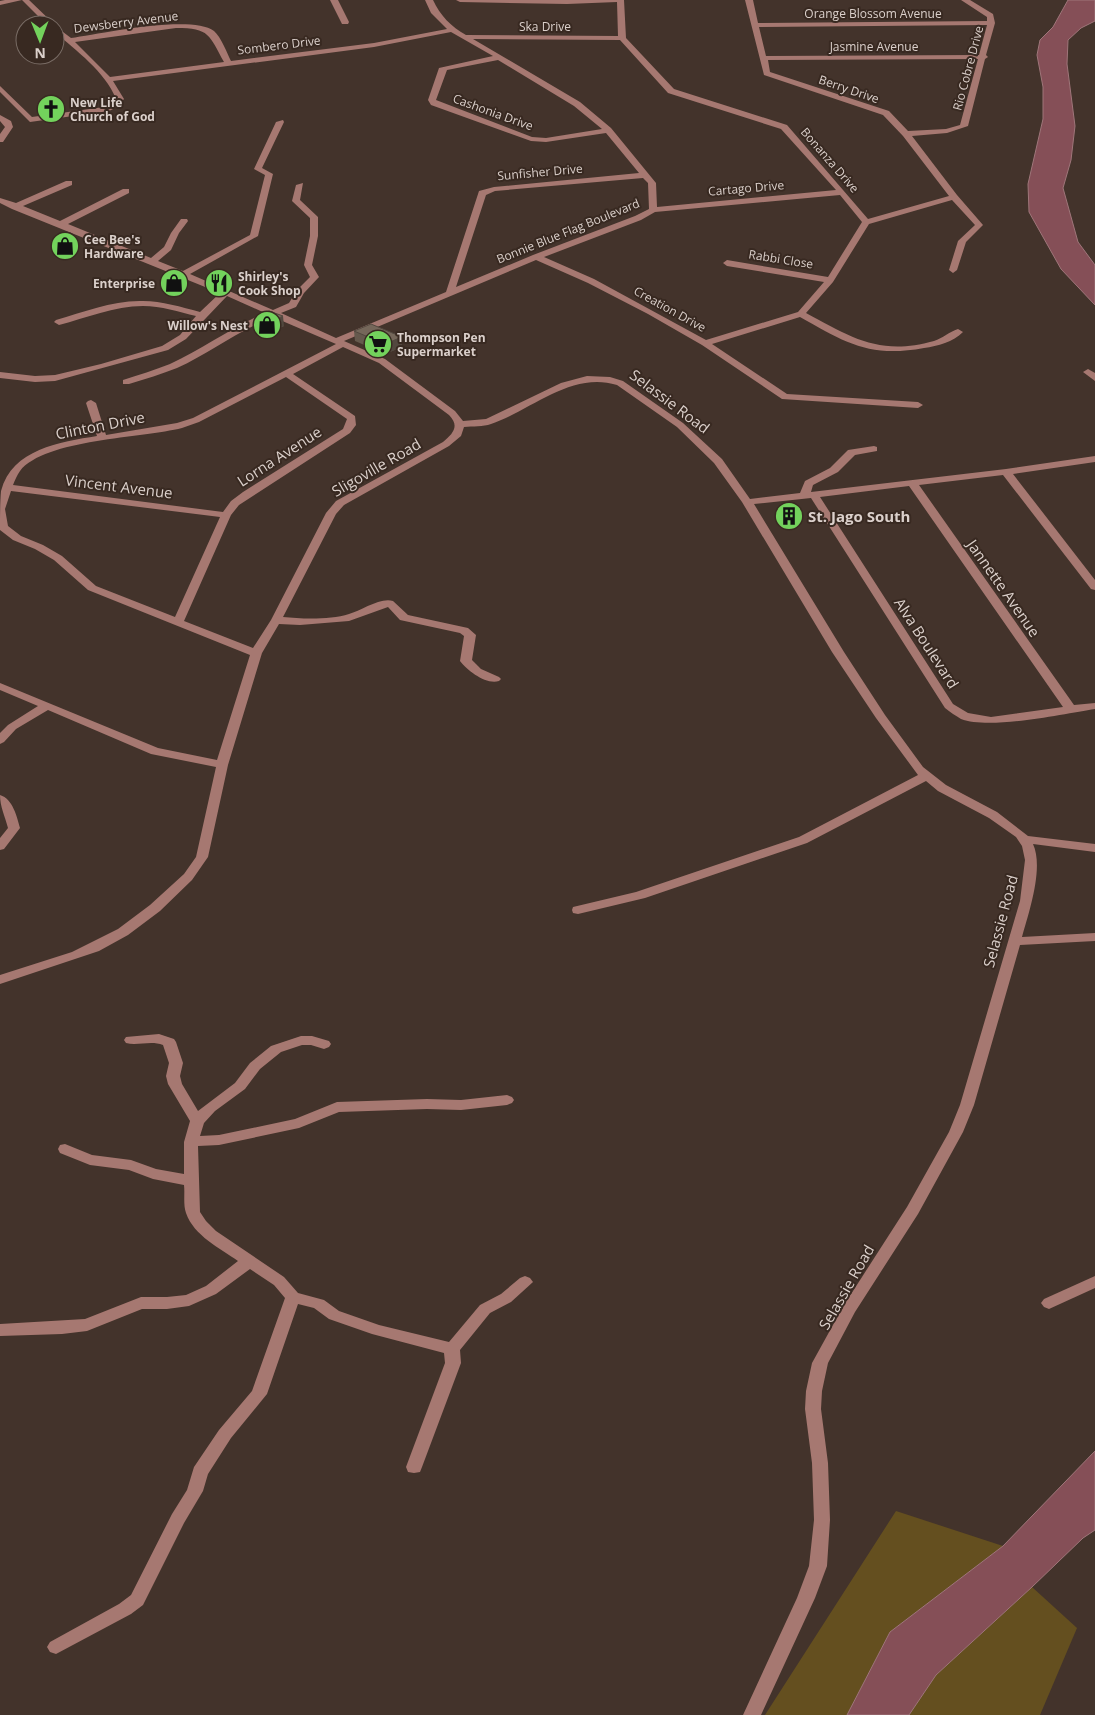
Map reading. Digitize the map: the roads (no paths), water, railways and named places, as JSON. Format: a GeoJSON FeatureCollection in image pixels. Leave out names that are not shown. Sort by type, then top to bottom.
{"type":"FeatureCollection","features":[{"type":"Feature","properties":{"kind":"street"},"geometry":{"type":"LineString","coordinates":[[0,3],[18,0]]}},
{"type":"Feature","properties":{"kind":"street"},"geometry":{"type":"LineString","coordinates":[[25,0],[41,15]]}},
{"type":"Feature","properties":{"kind":"street"},"geometry":{"type":"LineString","coordinates":[[334,0],[345,22]]}},
{"type":"Feature","properties":{"kind":"street","name":"Bonnie Blue Flag Boulevard"},"geometry":{"type":"LineString","coordinates":[[340,342],[450,292],[638,218],[653,210],[652,183],[608,130],[570,100],[468,37],[452,30],[434,11],[429,0]]}},
{"type":"Feature","properties":{"kind":"street"},"geometry":{"type":"LineString","coordinates":[[460,0],[566,2],[620,0],[622,38]]}},
{"type":"Feature","properties":{"kind":"street","name":"Berry Drive"},"geometry":{"type":"LineString","coordinates":[[749,0],[767,73],[886,113],[906,134],[954,197],[979,225],[962,241],[953,270]]}},
{"type":"Feature","properties":{"kind":"street","name":"Rio Cobre Drive"},"geometry":{"type":"LineString","coordinates":[[906,134],[947,131],[964,126],[984,57],[991,24],[990,16],[965,0]]}},
{"type":"Feature","properties":{"kind":"street","name":"Orange Blossom Avenue"},"geometry":{"type":"LineString","coordinates":[[755,25],[991,24]]}},
{"type":"Feature","properties":{"kind":"street","name":"Dewsberry Avenue"},"geometry":{"type":"LineString","coordinates":[[68,41],[176,26],[195,26],[212,33],[228,62]]}},
{"type":"Feature","properties":{"kind":"street","name":"Sombero Drive"},"geometry":{"type":"LineString","coordinates":[[108,79],[228,62],[374,45],[452,30]]}},
{"type":"Feature","properties":{"kind":"street","name":"Ska Drive"},"geometry":{"type":"LineString","coordinates":[[468,37],[622,38]]}},
{"type":"Feature","properties":{"kind":"street"},"geometry":{"type":"LineString","coordinates":[[0,88],[30,120],[106,109],[114,105],[120,99],[118,91],[65,38]]}},
{"type":"Feature","properties":{"kind":"street","name":"Bonanza Drive"},"geometry":{"type":"LineString","coordinates":[[622,38],[671,91],[784,128],[842,192],[866,222]]}},
{"type":"Feature","properties":{"kind":"street","name":"Cashonia Drive"},"geometry":{"type":"LineString","coordinates":[[500,57],[445,68],[442,70],[432,100],[531,139],[546,140],[608,130]]}},
{"type":"Feature","properties":{"kind":"street","name":"Jasmine Avenue"},"geometry":{"type":"LineString","coordinates":[[764,58],[984,57]]}},
{"type":"Feature","properties":{"kind":"street"},"geometry":{"type":"LineString","coordinates":[[0,117],[9,126],[0,140]]}},
{"type":"Feature","properties":{"kind":"street"},"geometry":{"type":"LineString","coordinates":[[183,274],[254,236],[269,174],[258,169],[280,122]]}},
{"type":"Feature","properties":{"kind":"street","name":"Sunfisher Drive"},"geometry":{"type":"LineString","coordinates":[[450,292],[482,193],[494,189],[644,175]]}},
{"type":"Feature","properties":{"kind":"street"},"geometry":{"type":"LineString","coordinates":[[15,207],[69,182]]}},
{"type":"Feature","properties":{"kind":"street"},"geometry":{"type":"LineString","coordinates":[[126,382],[173,366],[219,342],[249,323],[293,305],[300,292],[315,277],[308,265],[314,236],[314,217],[296,201],[300,186]]}},
{"type":"Feature","properties":{"kind":"street"},"geometry":{"type":"LineString","coordinates":[[62,224],[126,191]]}},
{"type":"Feature","properties":{"kind":"street","name":"Cartago Drive"},"geometry":{"type":"LineString","coordinates":[[653,210],[842,192]]}},
{"type":"Feature","properties":{"kind":"street"},"geometry":{"type":"LineString","coordinates":[[704,343],[801,314],[830,280],[866,222],[954,197]]}},
{"type":"Feature","properties":{"kind":"street"},"geometry":{"type":"LineString","coordinates":[[0,200],[183,274],[382,362],[404,376],[452,413],[460,424]]}},
{"type":"Feature","properties":{"kind":"street"},"geometry":{"type":"LineString","coordinates":[[152,261],[168,248],[175,233],[184,222]]}},
{"type":"Feature","properties":{"kind":"street","name":"Creation Drive"},"geometry":{"type":"LineString","coordinates":[[536,257],[600,285],[704,343],[785,396],[918,405]]}},
{"type":"Feature","properties":{"kind":"street","name":"Rabbi Close"},"geometry":{"type":"LineString","coordinates":[[728,263],[830,280]]}},
{"type":"Feature","properties":{"kind":"street"},"geometry":{"type":"LineString","coordinates":[[0,376],[35,380],[55,378],[142,356],[165,348],[183,337],[225,293]]}},
{"type":"Feature","properties":{"kind":"street"},"geometry":{"type":"LineString","coordinates":[[59,322],[109,308],[142,303],[202,315]]}},
{"type":"Feature","properties":{"kind":"street"},"geometry":{"type":"LineString","coordinates":[[801,314],[855,344],[884,350],[899,350],[944,342],[958,332]]}},
{"type":"Feature","properties":{"kind":"street","name":"Clinton Drive"},"geometry":{"type":"LineString","coordinates":[[256,653],[92,588],[58,558],[39,547],[17,538],[3,527],[0,509],[16,469],[32,457],[62,445],[179,426],[196,420],[286,373],[340,342]]}},
{"type":"Feature","properties":{"kind":"street","name":"Lorna Avenue"},"geometry":{"type":"LineString","coordinates":[[178,622],[226,515],[235,503],[347,431],[351,425],[352,418],[286,373]]}},
{"type":"Feature","properties":{"kind":"street","name":"Selassie Road"},"geometry":{"type":"LineString","coordinates":[[460,424],[488,422],[577,380],[597,378],[620,382],[680,425],[718,461],[747,502],[843,660],[919,770],[942,788],[993,815],[1021,835],[1031,860],[1026,901],[967,1105],[956,1132],[912,1210],[849,1309],[820,1364],[814,1392],[820,1463],[822,1520],[818,1566],[802,1607],[750,1713]]}},
{"type":"Feature","properties":{"kind":"street"},"geometry":{"type":"LineString","coordinates":[[91,402],[102,438]]}},
{"type":"Feature","properties":{"kind":"street","name":"Sligoville Road"},"geometry":{"type":"LineString","coordinates":[[0,980],[94,948],[123,932],[155,908],[188,877],[202,857],[222,766],[256,653],[276,620],[335,508],[446,444],[458,434],[460,424]]}},
{"type":"Feature","properties":{"kind":"street"},"geometry":{"type":"LineString","coordinates":[[809,496],[810,483],[834,470],[852,452],[874,450]]}},
{"type":"Feature","properties":{"kind":"street"},"geometry":{"type":"LineString","coordinates":[[747,502],[1006,472],[1095,459]]}},
{"type":"Feature","properties":{"kind":"street"},"geometry":{"type":"LineString","coordinates":[[1006,472],[1095,587]]}},
{"type":"Feature","properties":{"kind":"street","name":"Jannette Avenue"},"geometry":{"type":"LineString","coordinates":[[912,483],[1071,710]]}},
{"type":"Feature","properties":{"kind":"street","name":"Vincent Avenue"},"geometry":{"type":"LineString","coordinates":[[8,487],[226,515]]}},
{"type":"Feature","properties":{"kind":"street","name":"Alva Boulevard"},"geometry":{"type":"LineString","coordinates":[[809,496],[949,706],[965,716],[991,720],[1095,706]]}},
{"type":"Feature","properties":{"kind":"street"},"geometry":{"type":"LineString","coordinates":[[276,620],[309,622],[349,618],[389,604],[392,605],[396,613],[404,618],[464,630],[470,635],[466,662],[477,671],[495,679]]}},
{"type":"Feature","properties":{"kind":"street"},"geometry":{"type":"LineString","coordinates":[[0,686],[155,751],[222,766]]}},
{"type":"Feature","properties":{"kind":"street"},"geometry":{"type":"LineString","coordinates":[[0,740],[12,727],[46,706]]}},
{"type":"Feature","properties":{"kind":"street"},"geometry":{"type":"LineString","coordinates":[[578,910],[640,895],[803,840],[926,776]]}},
{"type":"Feature","properties":{"kind":"street"},"geometry":{"type":"LineString","coordinates":[[0,799],[10,812],[14,828],[0,846]]}},
{"type":"Feature","properties":{"kind":"street"},"geometry":{"type":"LineString","coordinates":[[1024,839],[1095,848]]}},
{"type":"Feature","properties":{"kind":"street"},"geometry":{"type":"LineString","coordinates":[[1014,941],[1095,937]]}},
{"type":"Feature","properties":{"kind":"street"},"geometry":{"type":"LineString","coordinates":[[131,1040],[159,1038],[169,1042],[176,1063],[173,1076],[175,1084],[197,1121]]}},
{"type":"Feature","properties":{"kind":"street"},"geometry":{"type":"LineString","coordinates":[[324,1044],[312,1040],[300,1040],[276,1049],[255,1066],[240,1086],[210,1108],[197,1121],[192,1142],[193,1212],[200,1224],[211,1235],[279,1281],[293,1296],[319,1304],[334,1315],[377,1330],[452,1349]]}},
{"type":"Feature","properties":{"kind":"street"},"geometry":{"type":"LineString","coordinates":[[192,1142],[219,1140],[300,1123],[337,1107],[418,1104],[461,1105],[507,1100]]}},
{"type":"Feature","properties":{"kind":"street"},"geometry":{"type":"LineString","coordinates":[[65,1149],[90,1160],[131,1165],[153,1174],[192,1181]]}},
{"type":"Feature","properties":{"kind":"street"},"geometry":{"type":"LineString","coordinates":[[0,1330],[62,1328],[88,1325],[141,1303],[166,1303],[189,1300],[211,1290],[249,1261]]}},
{"type":"Feature","properties":{"kind":"street"},"geometry":{"type":"LineString","coordinates":[[414,1467],[453,1363],[452,1349],[485,1309],[506,1298],[525,1282]]}},
{"type":"Feature","properties":{"kind":"street"},"geometry":{"type":"LineString","coordinates":[[1048,1303],[1095,1282]]}},
{"type":"Feature","properties":{"kind":"street"},"geometry":{"type":"LineString","coordinates":[[56,1647],[125,1609],[137,1600],[195,1491],[200,1472],[225,1434],[258,1394],[268,1372],[293,1296]]}},
{"type":"Feature","properties":{"kind":"place","name":"New Life Church of God"},"geometry":{"type":"Point","coordinates":[51,109]}},
{"type":"Feature","properties":{"kind":"place","name":"Cee Bee's Hardware"},"geometry":{"type":"Point","coordinates":[65,246]}},
{"type":"Feature","properties":{"kind":"place","name":"Enterprise"},"geometry":{"type":"Point","coordinates":[174,283]}},
{"type":"Feature","properties":{"kind":"place","name":"Shirley's Cook Shop"},"geometry":{"type":"Point","coordinates":[219,283]}},
{"type":"Feature","properties":{"kind":"place","name":"Willow's Nest"},"geometry":{"type":"Point","coordinates":[267,325]}},
{"type":"Feature","properties":{"kind":"place","name":"Thompson Pen Supermarket"},"geometry":{"type":"Point","coordinates":[378,344]}},
{"type":"Feature","properties":{"kind":"place","name":"St. Jago South"},"geometry":{"type":"Point","coordinates":[789,516]}}]}
